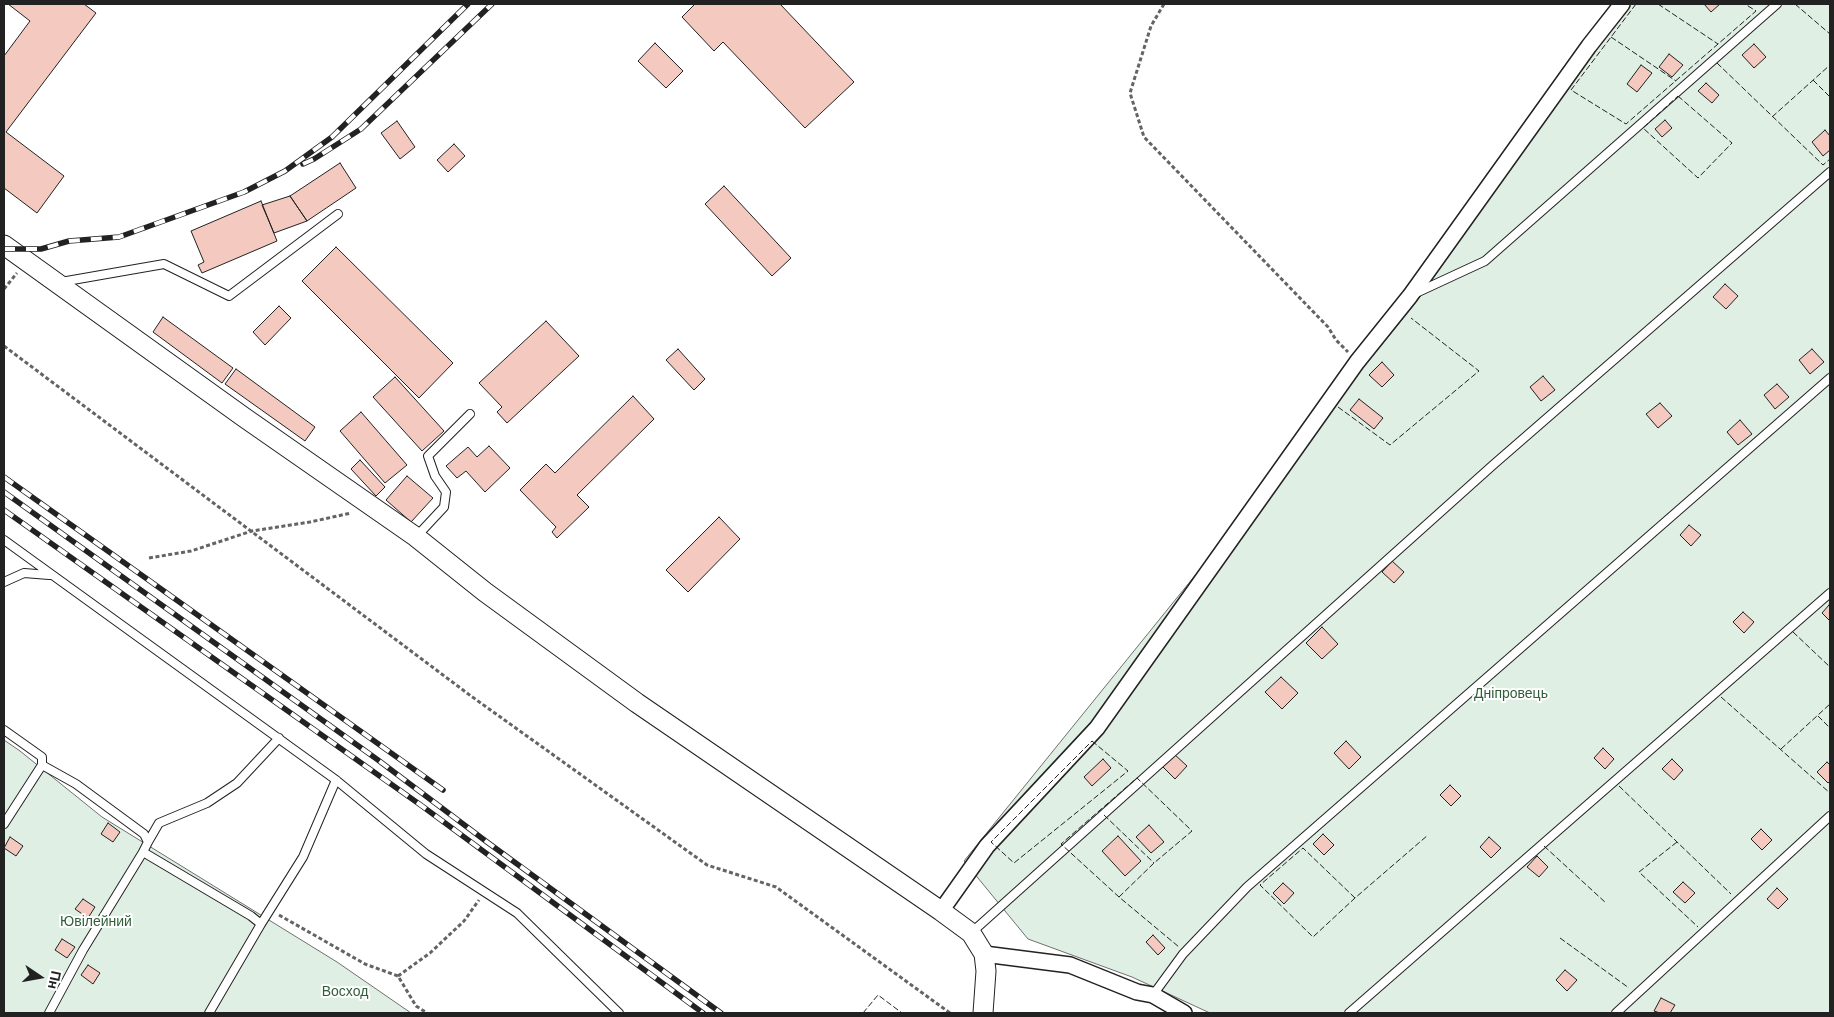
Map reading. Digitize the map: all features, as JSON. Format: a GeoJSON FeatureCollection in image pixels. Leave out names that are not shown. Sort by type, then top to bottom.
{"type":"FeatureCollection","features":[{"type":"Feature","properties":{"kind":"street"},"geometry":{"type":"LineString","coordinates":[[941,910],[987,846],[1097,728],[1357,362],[1410,296],[1589,46],[1622,4]]}},
{"type":"Feature","properties":{"kind":"street"},"geometry":{"type":"LineString","coordinates":[[4,245],[416,537],[485,592],[637,704],[941,910],[971,933],[984,954],[986,971],[983,1013]]}},
{"type":"Feature","properties":{"kind":"street"},"geometry":{"type":"LineString","coordinates":[[984,954],[1070,965],[1137,992],[1153,995],[1184,1013]]}},
{"type":"Feature","properties":{"kind":"lane"},"geometry":{"type":"LineString","coordinates":[[1410,296],[1486,261],[1777,4]]}},
{"type":"Feature","properties":{"kind":"lane"},"geometry":{"type":"LineString","coordinates":[[971,933],[1493,465],[1830,172]]}},
{"type":"Feature","properties":{"kind":"lane"},"geometry":{"type":"LineString","coordinates":[[57,283],[164,264],[229,296],[338,214]]}},
{"type":"Feature","properties":{"kind":"lane"},"geometry":{"type":"LineString","coordinates":[[1153,995],[1183,954],[1247,887],[1830,378]]}},
{"type":"Feature","properties":{"kind":"lane"},"geometry":{"type":"LineString","coordinates":[[416,537],[444,507],[446,492],[435,476],[428,456],[470,414]]}},
{"type":"Feature","properties":{"kind":"lane"},"geometry":{"type":"LineString","coordinates":[[4,540],[336,780],[426,854],[517,913],[619,1013]]}},
{"type":"Feature","properties":{"kind":"lane"},"geometry":{"type":"LineString","coordinates":[[4,582],[24,573],[51,575]]}},
{"type":"Feature","properties":{"kind":"lane"},"geometry":{"type":"LineString","coordinates":[[1349,1013],[1830,593]]}},
{"type":"Feature","properties":{"kind":"lane"},"geometry":{"type":"LineString","coordinates":[[4,730],[42,757],[42,765],[4,824]]}},
{"type":"Feature","properties":{"kind":"lane"},"geometry":{"type":"LineString","coordinates":[[49,1013],[83,950],[159,823],[206,803],[237,783],[279,738]]}},
{"type":"Feature","properties":{"kind":"lane"},"geometry":{"type":"LineString","coordinates":[[42,765],[76,784],[144,834],[148,842]]}},
{"type":"Feature","properties":{"kind":"lane"},"geometry":{"type":"LineString","coordinates":[[209,1013],[260,924],[303,858],[336,780]]}},
{"type":"Feature","properties":{"kind":"lane"},"geometry":{"type":"LineString","coordinates":[[1616,1013],[1830,816]]}},
{"type":"Feature","properties":{"kind":"lane"},"geometry":{"type":"LineString","coordinates":[[143,852],[251,916],[260,924]]}},
{"type":"Feature","properties":{"kind":"path"},"geometry":{"type":"LineString","coordinates":[[1164,4],[1151,26],[1130,93],[1144,137],[1328,327],[1336,340],[1357,362]]}},
{"type":"Feature","properties":{"kind":"path"},"geometry":{"type":"LineString","coordinates":[[4,346],[471,696],[707,865],[776,887],[950,1013]]}},
{"type":"Feature","properties":{"kind":"path"},"geometry":{"type":"LineString","coordinates":[[149,558],[191,551],[252,531],[310,522],[374,508]]}},
{"type":"Feature","properties":{"kind":"path"},"geometry":{"type":"LineString","coordinates":[[398,976],[430,953],[464,920],[484,892]]}},
{"type":"Feature","properties":{"kind":"path"},"geometry":{"type":"LineString","coordinates":[[269,910],[365,964],[398,976],[416,1006],[427,1013]]}},
{"type":"Feature","properties":{"kind":"green space","name":"Дніпровець"},"geometry":{"type":"Polygon","coordinates":[[[1630,4],[1830,4],[1830,1013],[1210,1013],[1132,977],[1028,939],[964,861],[1413,306],[1630,4]]]}},
{"type":"Feature","properties":{"kind":"green space","name":"Ювілейний"},"geometry":{"type":"Polygon","coordinates":[[[4,740],[102,817],[337,962],[411,1013],[4,1013],[4,740]]]}},
{"type":"Feature","properties":{"kind":"building"},"geometry":{"type":"Polygon","coordinates":[[[8,4],[84,4],[96,13],[6,132],[64,176],[37,213],[4,188],[4,56],[30,21],[8,4]]]}},
{"type":"Feature","properties":{"kind":"building"},"geometry":{"type":"Polygon","coordinates":[[[695,4],[780,4],[854,82],[805,128],[723,42],[714,51],[682,17],[695,4]]]}},
{"type":"Feature","properties":{"kind":"building"},"geometry":{"type":"Polygon","coordinates":[[[1704,4],[1720,4],[1711,12],[1704,4]]]}},
{"type":"Feature","properties":{"kind":"building"},"geometry":{"type":"Polygon","coordinates":[[[655,43],[683,71],[666,88],[638,61],[655,43]]]}},
{"type":"Feature","properties":{"kind":"building"},"geometry":{"type":"Polygon","coordinates":[[[1754,44],[1766,57],[1754,68],[1742,55],[1754,44]]]}},
{"type":"Feature","properties":{"kind":"building"},"geometry":{"type":"Polygon","coordinates":[[[1669,54],[1683,65],[1672,77],[1659,67],[1669,54]]]}},
{"type":"Feature","properties":{"kind":"building"},"geometry":{"type":"Polygon","coordinates":[[[1641,65],[1652,73],[1637,92],[1627,84],[1641,65]]]}},
{"type":"Feature","properties":{"kind":"building"},"geometry":{"type":"Polygon","coordinates":[[[1706,83],[1719,95],[1712,103],[1698,91],[1706,83]]]}},
{"type":"Feature","properties":{"kind":"building"},"geometry":{"type":"Polygon","coordinates":[[[1665,120],[1672,128],[1662,137],[1655,129],[1665,120]]]}},
{"type":"Feature","properties":{"kind":"building"},"geometry":{"type":"Polygon","coordinates":[[[397,121],[415,147],[400,159],[381,133],[397,121]]]}},
{"type":"Feature","properties":{"kind":"building"},"geometry":{"type":"Polygon","coordinates":[[[1825,130],[1830,136],[1830,150],[1823,156],[1812,142],[1825,130]]]}},
{"type":"Feature","properties":{"kind":"building"},"geometry":{"type":"Polygon","coordinates":[[[454,144],[465,156],[448,172],[437,160],[454,144]]]}},
{"type":"Feature","properties":{"kind":"building"},"geometry":{"type":"Polygon","coordinates":[[[340,163],[356,188],[307,221],[290,196],[340,163]]]}},
{"type":"Feature","properties":{"kind":"building"},"geometry":{"type":"Polygon","coordinates":[[[724,186],[791,258],[772,276],[705,204],[724,186]]]}},
{"type":"Feature","properties":{"kind":"building"},"geometry":{"type":"Polygon","coordinates":[[[290,196],[307,221],[274,233],[262,205],[290,196]]]}},
{"type":"Feature","properties":{"kind":"building"},"geometry":{"type":"Polygon","coordinates":[[[261,201],[277,241],[202,273],[198,265],[204,262],[191,231],[261,201]]]}},
{"type":"Feature","properties":{"kind":"building"},"geometry":{"type":"Polygon","coordinates":[[[336,247],[453,363],[419,398],[302,281],[336,247]]]}},
{"type":"Feature","properties":{"kind":"building"},"geometry":{"type":"Polygon","coordinates":[[[1725,284],[1738,296],[1726,309],[1713,297],[1725,284]]]}},
{"type":"Feature","properties":{"kind":"building"},"geometry":{"type":"Polygon","coordinates":[[[279,306],[291,318],[265,345],[253,332],[279,306]]]}},
{"type":"Feature","properties":{"kind":"building"},"geometry":{"type":"Polygon","coordinates":[[[163,317],[233,368],[222,383],[153,332],[163,317]]]}},
{"type":"Feature","properties":{"kind":"building"},"geometry":{"type":"Polygon","coordinates":[[[546,321],[579,356],[507,423],[497,412],[502,407],[479,383],[546,321]]]}},
{"type":"Feature","properties":{"kind":"building"},"geometry":{"type":"Polygon","coordinates":[[[678,349],[705,379],[694,390],[666,360],[678,349]]]}},
{"type":"Feature","properties":{"kind":"building"},"geometry":{"type":"Polygon","coordinates":[[[1812,349],[1824,362],[1810,374],[1799,360],[1812,349]]]}},
{"type":"Feature","properties":{"kind":"building"},"geometry":{"type":"Polygon","coordinates":[[[1382,362],[1394,375],[1382,387],[1369,375],[1382,362]]]}},
{"type":"Feature","properties":{"kind":"building"},"geometry":{"type":"Polygon","coordinates":[[[236,369],[315,427],[305,441],[225,384],[236,369]]]}},
{"type":"Feature","properties":{"kind":"building"},"geometry":{"type":"Polygon","coordinates":[[[1543,376],[1555,390],[1541,401],[1530,387],[1543,376]]]}},
{"type":"Feature","properties":{"kind":"building"},"geometry":{"type":"Polygon","coordinates":[[[395,377],[444,431],[422,451],[373,397],[395,377]]]}},
{"type":"Feature","properties":{"kind":"building"},"geometry":{"type":"Polygon","coordinates":[[[1777,384],[1789,397],[1775,409],[1764,395],[1777,384]]]}},
{"type":"Feature","properties":{"kind":"building"},"geometry":{"type":"Polygon","coordinates":[[[633,396],[654,419],[577,495],[589,507],[557,538],[552,532],[556,527],[520,490],[546,464],[555,473],[633,396]]]}},
{"type":"Feature","properties":{"kind":"building"},"geometry":{"type":"Polygon","coordinates":[[[1359,399],[1383,418],[1374,429],[1350,410],[1359,399]]]}},
{"type":"Feature","properties":{"kind":"building"},"geometry":{"type":"Polygon","coordinates":[[[1660,403],[1672,416],[1658,428],[1646,414],[1660,403]]]}},
{"type":"Feature","properties":{"kind":"building"},"geometry":{"type":"Polygon","coordinates":[[[361,412],[407,465],[385,483],[340,431],[361,412]]]}},
{"type":"Feature","properties":{"kind":"building"},"geometry":{"type":"Polygon","coordinates":[[[1740,420],[1752,434],[1738,445],[1727,432],[1740,420]]]}},
{"type":"Feature","properties":{"kind":"building"},"geometry":{"type":"Polygon","coordinates":[[[489,446],[510,468],[485,492],[466,471],[457,478],[446,466],[468,447],[477,457],[489,446]]]}},
{"type":"Feature","properties":{"kind":"building"},"geometry":{"type":"Polygon","coordinates":[[[360,460],[385,487],[376,496],[351,469],[360,460]]]}},
{"type":"Feature","properties":{"kind":"building"},"geometry":{"type":"Polygon","coordinates":[[[407,476],[433,498],[411,522],[386,500],[407,476]]]}},
{"type":"Feature","properties":{"kind":"building"},"geometry":{"type":"Polygon","coordinates":[[[719,517],[740,539],[688,592],[666,570],[719,517]]]}},
{"type":"Feature","properties":{"kind":"building"},"geometry":{"type":"Polygon","coordinates":[[[1689,525],[1701,535],[1691,546],[1680,535],[1689,525]]]}},
{"type":"Feature","properties":{"kind":"building"},"geometry":{"type":"Polygon","coordinates":[[[1392,561],[1404,572],[1394,583],[1382,572],[1392,561]]]}},
{"type":"Feature","properties":{"kind":"building"},"geometry":{"type":"Polygon","coordinates":[[[1830,606],[1830,621],[1822,613],[1830,606]]]}},
{"type":"Feature","properties":{"kind":"building"},"geometry":{"type":"Polygon","coordinates":[[[1743,612],[1754,622],[1744,633],[1733,622],[1743,612]]]}},
{"type":"Feature","properties":{"kind":"building"},"geometry":{"type":"Polygon","coordinates":[[[1322,627],[1338,644],[1322,659],[1306,643],[1322,627]]]}},
{"type":"Feature","properties":{"kind":"building"},"geometry":{"type":"Polygon","coordinates":[[[1281,677],[1298,693],[1282,709],[1265,692],[1281,677]]]}},
{"type":"Feature","properties":{"kind":"building"},"geometry":{"type":"Polygon","coordinates":[[[1346,741],[1361,757],[1349,769],[1334,753],[1346,741]]]}},
{"type":"Feature","properties":{"kind":"building"},"geometry":{"type":"Polygon","coordinates":[[[1603,748],[1614,759],[1605,769],[1594,758],[1603,748]]]}},
{"type":"Feature","properties":{"kind":"building"},"geometry":{"type":"Polygon","coordinates":[[[1173,753],[1187,766],[1175,779],[1162,766],[1173,753]]]}},
{"type":"Feature","properties":{"kind":"building"},"geometry":{"type":"Polygon","coordinates":[[[1103,759],[1111,768],[1092,786],[1084,777],[1103,759]]]}},
{"type":"Feature","properties":{"kind":"building"},"geometry":{"type":"Polygon","coordinates":[[[1672,759],[1683,770],[1674,780],[1662,769],[1672,759]]]}},
{"type":"Feature","properties":{"kind":"building"},"geometry":{"type":"Polygon","coordinates":[[[1827,762],[1830,765],[1830,781],[1828,783],[1817,772],[1827,762]]]}},
{"type":"Feature","properties":{"kind":"building"},"geometry":{"type":"Polygon","coordinates":[[[1450,785],[1461,796],[1451,806],[1440,795],[1450,785]]]}},
{"type":"Feature","properties":{"kind":"building"},"geometry":{"type":"Polygon","coordinates":[[[108,823],[120,832],[113,842],[101,834],[108,823]]]}},
{"type":"Feature","properties":{"kind":"building"},"geometry":{"type":"Polygon","coordinates":[[[1149,825],[1164,842],[1151,853],[1136,837],[1149,825]]]}},
{"type":"Feature","properties":{"kind":"building"},"geometry":{"type":"Polygon","coordinates":[[[1761,829],[1772,840],[1762,850],[1751,839],[1761,829]]]}},
{"type":"Feature","properties":{"kind":"building"},"geometry":{"type":"Polygon","coordinates":[[[1323,834],[1334,845],[1324,855],[1313,844],[1323,834]]]}},
{"type":"Feature","properties":{"kind":"building"},"geometry":{"type":"Polygon","coordinates":[[[1118,836],[1141,861],[1125,876],[1102,851],[1118,836]]]}},
{"type":"Feature","properties":{"kind":"building"},"geometry":{"type":"Polygon","coordinates":[[[10,837],[23,846],[16,856],[4,848],[10,837]]]}},
{"type":"Feature","properties":{"kind":"building"},"geometry":{"type":"Polygon","coordinates":[[[1489,837],[1501,848],[1491,858],[1480,847],[1489,837]]]}},
{"type":"Feature","properties":{"kind":"building"},"geometry":{"type":"Polygon","coordinates":[[[1537,856],[1548,867],[1539,877],[1527,867],[1537,856]]]}},
{"type":"Feature","properties":{"kind":"building"},"geometry":{"type":"Polygon","coordinates":[[[1683,882],[1695,893],[1685,903],[1673,892],[1683,882]]]}},
{"type":"Feature","properties":{"kind":"building"},"geometry":{"type":"Polygon","coordinates":[[[1283,883],[1294,893],[1284,904],[1273,893],[1283,883]]]}},
{"type":"Feature","properties":{"kind":"building"},"geometry":{"type":"Polygon","coordinates":[[[1777,888],[1788,899],[1778,909],[1767,899],[1777,888]]]}},
{"type":"Feature","properties":{"kind":"building"},"geometry":{"type":"Polygon","coordinates":[[[83,899],[95,907],[88,918],[75,909],[83,899]]]}},
{"type":"Feature","properties":{"kind":"building"},"geometry":{"type":"Polygon","coordinates":[[[1153,935],[1165,948],[1158,955],[1146,942],[1153,935]]]}},
{"type":"Feature","properties":{"kind":"building"},"geometry":{"type":"Polygon","coordinates":[[[62,939],[75,947],[67,958],[55,950],[62,939]]]}},
{"type":"Feature","properties":{"kind":"building"},"geometry":{"type":"Polygon","coordinates":[[[88,965],[100,973],[93,984],[81,975],[88,965]]]}},
{"type":"Feature","properties":{"kind":"building"},"geometry":{"type":"Polygon","coordinates":[[[1565,970],[1577,980],[1567,991],[1556,980],[1565,970]]]}},
{"type":"Feature","properties":{"kind":"building"},"geometry":{"type":"Polygon","coordinates":[[[1661,998],[1675,1005],[1670,1013],[1654,1011],[1661,998]]]}},
{"type":"Feature","properties":{"kind":"railway"},"geometry":{"type":"LineString","coordinates":[[4,249],[41,249],[69,241],[119,237],[244,192],[285,171],[332,137],[468,4]]}},
{"type":"Feature","properties":{"kind":"railway"},"geometry":{"type":"LineString","coordinates":[[303,164],[361,129],[492,4]]}},
{"type":"Feature","properties":{"kind":"railway"},"geometry":{"type":"LineString","coordinates":[[4,477],[443,790]]}},
{"type":"Feature","properties":{"kind":"railway"},"geometry":{"type":"LineString","coordinates":[[4,492],[378,760],[721,1013]]}},
{"type":"Feature","properties":{"kind":"railway"},"geometry":{"type":"LineString","coordinates":[[4,510],[422,806],[703,1013]]}},
{"type":"Feature","properties":{"kind":"fence"},"geometry":{"type":"LineString","coordinates":[[1636,4],[1571,90],[1626,124],[1756,11],[1745,4]]}},
{"type":"Feature","properties":{"kind":"fence"},"geometry":{"type":"LineString","coordinates":[[1658,4],[1718,44]]}},
{"type":"Feature","properties":{"kind":"fence"},"geometry":{"type":"LineString","coordinates":[[1795,4],[1830,34]]}},
{"type":"Feature","properties":{"kind":"fence"},"geometry":{"type":"LineString","coordinates":[[1611,37],[1676,81]]}},
{"type":"Feature","properties":{"kind":"fence"},"geometry":{"type":"LineString","coordinates":[[1717,63],[1823,165],[1830,159]]}},
{"type":"Feature","properties":{"kind":"fence"},"geometry":{"type":"LineString","coordinates":[[1772,117],[1830,65]]}},
{"type":"Feature","properties":{"kind":"fence"},"geometry":{"type":"LineString","coordinates":[[1813,80],[1830,97]]}},
{"type":"Feature","properties":{"kind":"fence"},"geometry":{"type":"LineString","coordinates":[[1678,96],[1732,143],[1698,178],[1643,128],[1678,96]]}},
{"type":"Feature","properties":{"kind":"fence"},"geometry":{"type":"LineString","coordinates":[[1338,407],[1390,445],[1479,371],[1411,318]]}},
{"type":"Feature","properties":{"kind":"fence"},"geometry":{"type":"LineString","coordinates":[[1793,632],[1830,667]]}},
{"type":"Feature","properties":{"kind":"fence"},"geometry":{"type":"LineString","coordinates":[[1721,697],[1830,793]]}},
{"type":"Feature","properties":{"kind":"fence"},"geometry":{"type":"LineString","coordinates":[[1781,749],[1830,704]]}},
{"type":"Feature","properties":{"kind":"fence"},"geometry":{"type":"LineString","coordinates":[[1818,716],[1830,728]]}},
{"type":"Feature","properties":{"kind":"fence"},"geometry":{"type":"LineString","coordinates":[[1092,741],[1128,771],[1014,863],[991,842],[1092,741]]}},
{"type":"Feature","properties":{"kind":"fence"},"geometry":{"type":"LineString","coordinates":[[1119,897],[1154,863],[1192,831],[1137,778],[1061,844],[1119,897],[1179,947]]}},
{"type":"Feature","properties":{"kind":"fence"},"geometry":{"type":"LineString","coordinates":[[1619,786],[1731,894]]}},
{"type":"Feature","properties":{"kind":"fence"},"geometry":{"type":"LineString","coordinates":[[1104,815],[1154,863]]}},
{"type":"Feature","properties":{"kind":"fence"},"geometry":{"type":"LineString","coordinates":[[1355,898],[1303,848],[1260,885],[1313,937],[1428,835]]}},
{"type":"Feature","properties":{"kind":"fence"},"geometry":{"type":"LineString","coordinates":[[1677,842],[1639,872],[1698,927]]}},
{"type":"Feature","properties":{"kind":"fence"},"geometry":{"type":"LineString","coordinates":[[1544,846],[1606,903]]}},
{"type":"Feature","properties":{"kind":"fence"},"geometry":{"type":"LineString","coordinates":[[1560,938],[1629,988]]}},
{"type":"Feature","properties":{"kind":"fence"},"geometry":{"type":"LineString","coordinates":[[863,1013],[878,995],[902,1013]]}},
{"type":"Feature","properties":{"kind":"park label","name":"Восход"},"geometry":{"type":"Point","coordinates":[345,992]}}]}
